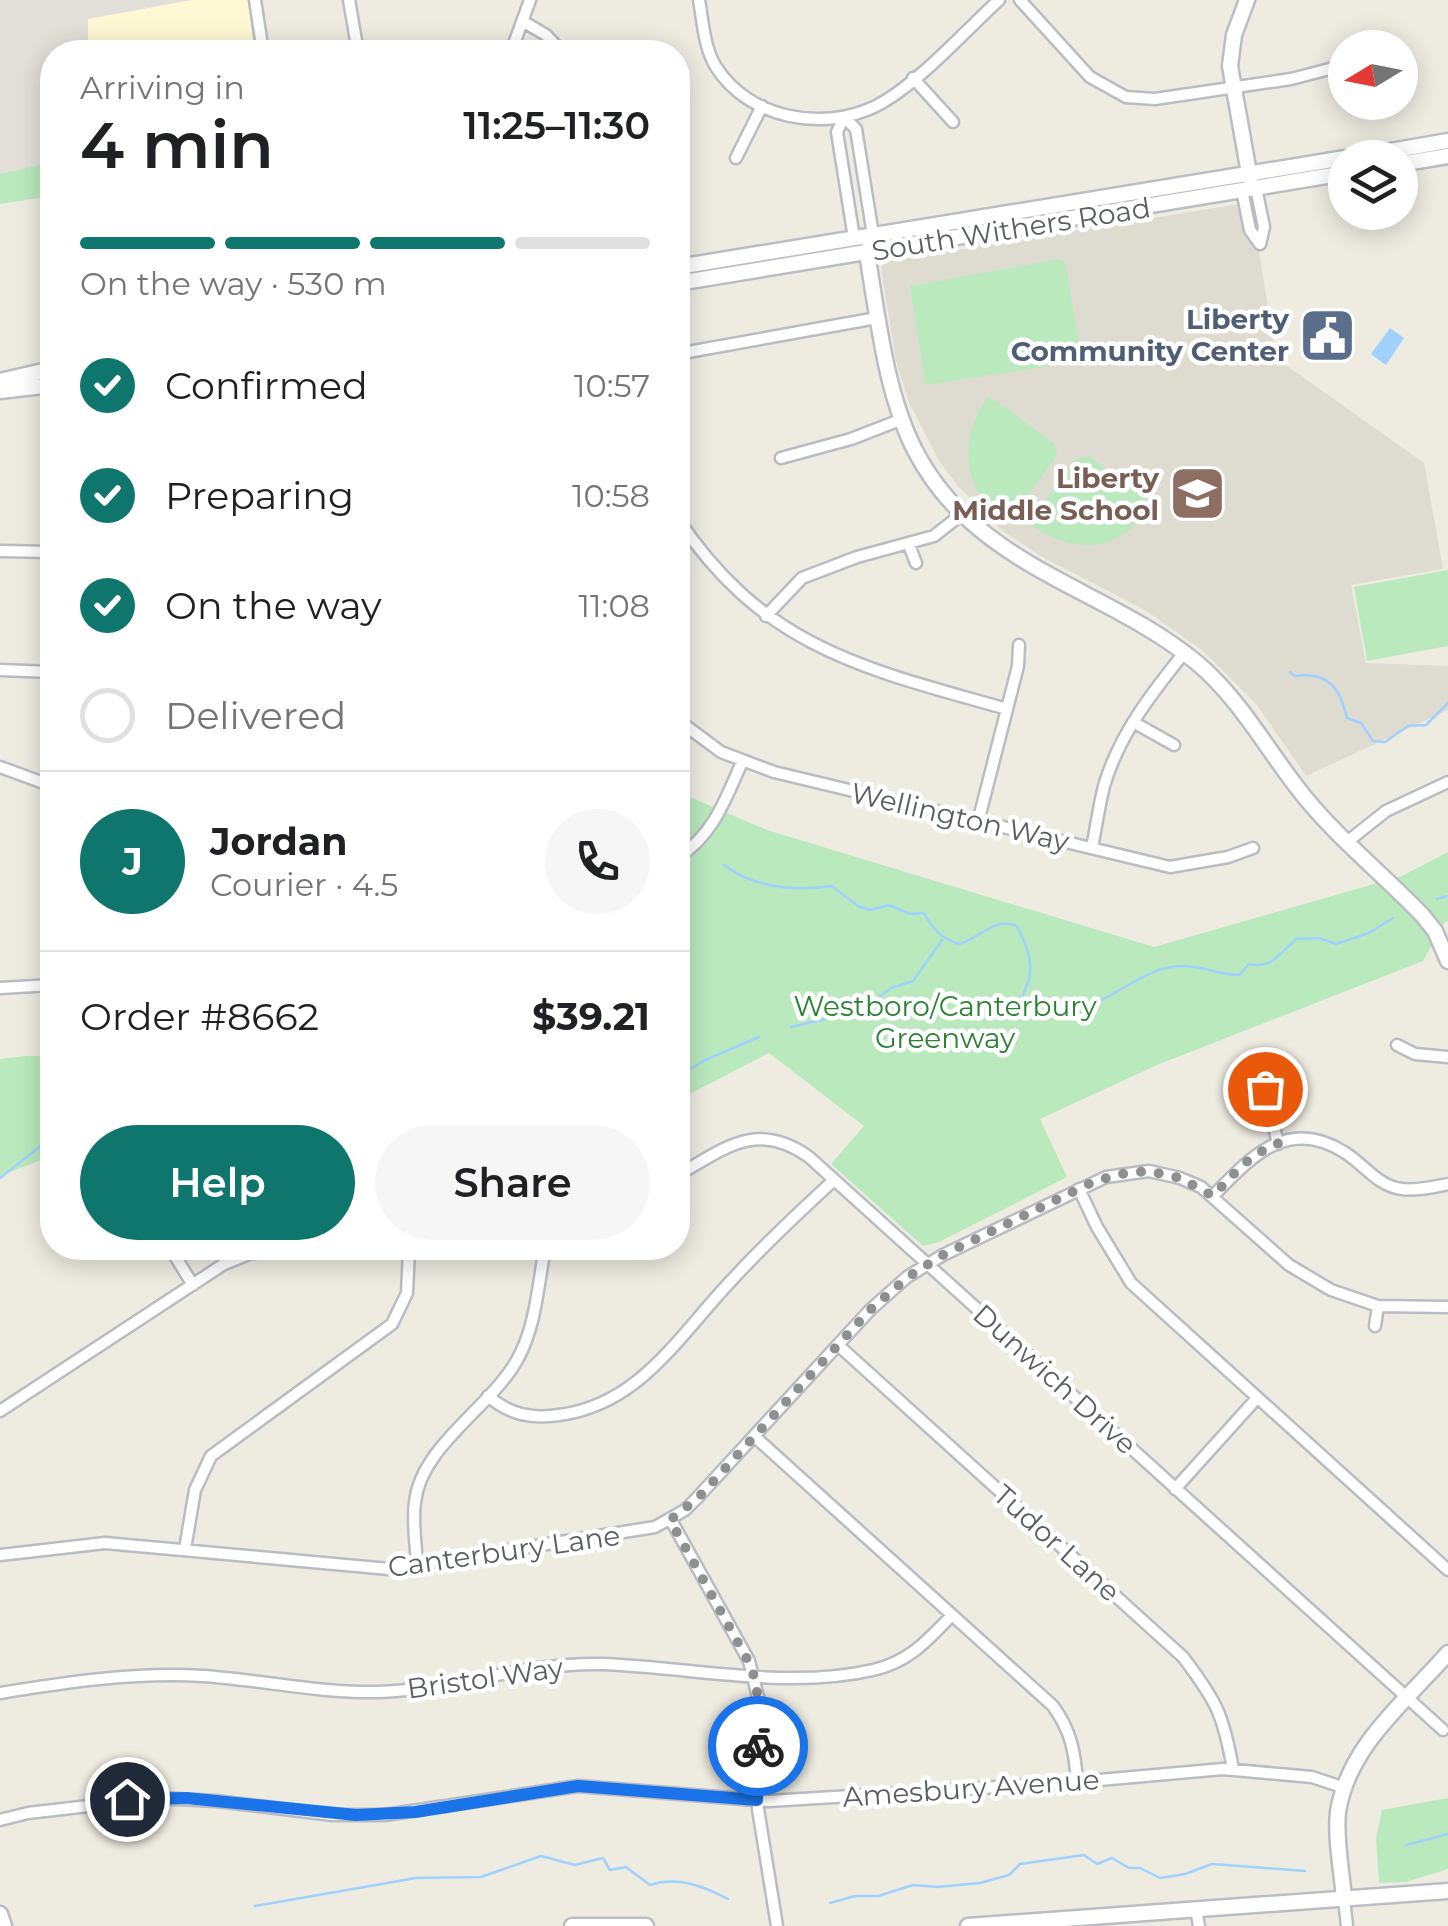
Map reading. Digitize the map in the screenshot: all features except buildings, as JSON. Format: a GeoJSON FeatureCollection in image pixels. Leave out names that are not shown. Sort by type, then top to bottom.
{"type":"FeatureCollection","features":[{"type":"Feature","properties":{"kind":"main road"},"geometry":{"type":"LineString","coordinates":[[1247,0],[1234,35],[1232,86],[1249,189]]}},
{"type":"Feature","properties":{"kind":"main road","name":"South Withers Road"},"geometry":{"type":"LineString","coordinates":[[1418,146],[1448,141]]}},
{"type":"Feature","properties":{"kind":"main road"},"geometry":{"type":"LineString","coordinates":[[1418,161],[1448,156]]}},
{"type":"Feature","properties":{"kind":"main road","name":"South Withers Road"},"geometry":{"type":"LineString","coordinates":[[690,264],[1328,161]]}},
{"type":"Feature","properties":{"kind":"main road","name":"South Withers Road"},"geometry":{"type":"LineString","coordinates":[[690,282],[1328,177]]}},
{"type":"Feature","properties":{"kind":"main road"},"geometry":{"type":"LineString","coordinates":[[866,253],[873,234]]}},
{"type":"Feature","properties":{"kind":"main road"},"geometry":{"type":"LineString","coordinates":[[854,238],[866,253],[887,378],[900,420],[927,472],[962,514],[996,544],[1118,610],[1184,653],[1237,703],[1296,787],[1423,916],[1440,940],[1448,961]]}},
{"type":"Feature","properties":{"kind":"main road"},"geometry":{"type":"LineString","coordinates":[[0,380],[40,372]]}},
{"type":"Feature","properties":{"kind":"main road"},"geometry":{"type":"LineString","coordinates":[[0,391],[40,386]]}},
{"type":"Feature","properties":{"kind":"main road"},"geometry":{"type":"LineString","coordinates":[[1344,1899],[1338,1815],[1348,1775],[1366,1744],[1448,1654]]}},
{"type":"Feature","properties":{"kind":"main road"},"geometry":{"type":"LineString","coordinates":[[968,1926],[1448,1891]]}},
{"type":"Feature","properties":{"kind":"main road"},"geometry":{"type":"LineString","coordinates":[[0,1914],[4,1926]]}},
{"type":"Feature","properties":{"kind":"main road"},"geometry":{"type":"LineString","coordinates":[[574,1926],[646,1926]]}},
{"type":"Feature","properties":{"kind":"street"},"geometry":{"type":"LineString","coordinates":[[255,0],[261,40]]}},
{"type":"Feature","properties":{"kind":"street"},"geometry":{"type":"LineString","coordinates":[[349,0],[356,40]]}},
{"type":"Feature","properties":{"kind":"street"},"geometry":{"type":"LineString","coordinates":[[516,40],[530,0]]}},
{"type":"Feature","properties":{"kind":"street"},"geometry":{"type":"LineString","coordinates":[[699,0],[707,47],[717,69],[738,91],[762,106],[808,119],[844,117],[876,106],[999,0]]}},
{"type":"Feature","properties":{"kind":"street"},"geometry":{"type":"LineString","coordinates":[[1020,0],[1090,77],[1114,93],[1155,99],[1308,76],[1328,70]]}},
{"type":"Feature","properties":{"kind":"street"},"geometry":{"type":"LineString","coordinates":[[524,22],[551,40]]}},
{"type":"Feature","properties":{"kind":"street"},"geometry":{"type":"LineString","coordinates":[[913,78],[953,122]]}},
{"type":"Feature","properties":{"kind":"street"},"geometry":{"type":"LineString","coordinates":[[736,158],[762,106]]}},
{"type":"Feature","properties":{"kind":"street"},"geometry":{"type":"LineString","coordinates":[[844,117],[856,129],[873,234]]}},
{"type":"Feature","properties":{"kind":"street"},"geometry":{"type":"LineString","coordinates":[[844,117],[838,132],[854,238]]}},
{"type":"Feature","properties":{"kind":"street"},"geometry":{"type":"LineString","coordinates":[[690,352],[877,318]]}},
{"type":"Feature","properties":{"kind":"street"},"geometry":{"type":"LineString","coordinates":[[781,458],[851,440],[900,420]]}},
{"type":"Feature","properties":{"kind":"street"},"geometry":{"type":"LineString","coordinates":[[766,616],[802,578],[857,556],[934,536],[962,514]]}},
{"type":"Feature","properties":{"kind":"street"},"geometry":{"type":"LineString","coordinates":[[690,538],[700,554],[746,600],[790,633],[855,664],[1007,709]]}},
{"type":"Feature","properties":{"kind":"street"},"geometry":{"type":"LineString","coordinates":[[909,545],[916,563]]}},
{"type":"Feature","properties":{"kind":"street"},"geometry":{"type":"LineString","coordinates":[[0,551],[40,552]]}},
{"type":"Feature","properties":{"kind":"street"},"geometry":{"type":"LineString","coordinates":[[978,822],[1018,666],[1019,645]]}},
{"type":"Feature","properties":{"kind":"street"},"geometry":{"type":"LineString","coordinates":[[1092,848],[1104,786],[1133,722],[1184,653]]}},
{"type":"Feature","properties":{"kind":"street"},"geometry":{"type":"LineString","coordinates":[[0,670],[40,672]]}},
{"type":"Feature","properties":{"kind":"street"},"geometry":{"type":"LineString","coordinates":[[1133,722],[1174,746]]}},
{"type":"Feature","properties":{"kind":"street","name":"Wellington Way"},"geometry":{"type":"LineString","coordinates":[[690,729],[742,762],[1170,867],[1228,857],[1253,848]]}},
{"type":"Feature","properties":{"kind":"street"},"geometry":{"type":"LineString","coordinates":[[690,847],[705,835],[718,816],[742,762]]}},
{"type":"Feature","properties":{"kind":"street"},"geometry":{"type":"LineString","coordinates":[[0,766],[40,781]]}},
{"type":"Feature","properties":{"kind":"street"},"geometry":{"type":"LineString","coordinates":[[1347,842],[1386,811],[1448,782]]}},
{"type":"Feature","properties":{"kind":"street"},"geometry":{"type":"LineString","coordinates":[[0,988],[40,986]]}},
{"type":"Feature","properties":{"kind":"street"},"geometry":{"type":"LineString","coordinates":[[1397,1046],[1415,1054],[1448,1057]]}},
{"type":"Feature","properties":{"kind":"street"},"geometry":{"type":"LineString","coordinates":[[1265,1089],[1278,1144]]}},
{"type":"Feature","properties":{"kind":"street","name":"Dunwich Drive"},"geometry":{"type":"LineString","coordinates":[[690,1168],[731,1144],[750,1138],[776,1141],[800,1151],[1444,1730]]}},
{"type":"Feature","properties":{"kind":"street"},"geometry":{"type":"LineString","coordinates":[[1213,1196],[1245,1161],[1262,1149],[1298,1139],[1344,1152],[1372,1176],[1401,1189],[1448,1184]]}},
{"type":"Feature","properties":{"kind":"street","name":"Canterbury Lane"},"geometry":{"type":"LineString","coordinates":[[0,1556],[106,1543],[374,1569],[638,1532],[670,1520],[698,1498],[892,1290],[928,1264],[1106,1177],[1149,1171],[1180,1178],[1213,1196],[1289,1265],[1331,1290],[1378,1306],[1448,1307]]}},
{"type":"Feature","properties":{"kind":"street"},"geometry":{"type":"LineString","coordinates":[[488,1396],[509,1410],[532,1417],[578,1413],[616,1398],[642,1378],[758,1252],[834,1180]]}},
{"type":"Feature","properties":{"kind":"street"},"geometry":{"type":"LineString","coordinates":[[1079,1189],[1097,1228],[1131,1283],[1448,1570]]}},
{"type":"Feature","properties":{"kind":"street"},"geometry":{"type":"LineString","coordinates":[[178,1260],[193,1284]]}},
{"type":"Feature","properties":{"kind":"street"},"geometry":{"type":"LineString","coordinates":[[0,1412],[224,1264],[236,1260]]}},
{"type":"Feature","properties":{"kind":"street"},"geometry":{"type":"LineString","coordinates":[[185,1549],[194,1490],[204,1466],[220,1447],[392,1324],[407,1293],[409,1260]]}},
{"type":"Feature","properties":{"kind":"street"},"geometry":{"type":"LineString","coordinates":[[417,1564],[415,1502],[420,1480],[432,1460],[508,1375],[526,1342],[543,1260]]}},
{"type":"Feature","properties":{"kind":"street"},"geometry":{"type":"LineString","coordinates":[[1376,1326],[1378,1306]]}},
{"type":"Feature","properties":{"kind":"street","name":"Tudor Lane"},"geometry":{"type":"LineString","coordinates":[[838,1345],[1183,1657],[1223,1718],[1233,1769]]}},
{"type":"Feature","properties":{"kind":"street"},"geometry":{"type":"LineString","coordinates":[[1175,1490],[1257,1398]]}},
{"type":"Feature","properties":{"kind":"street"},"geometry":{"type":"LineString","coordinates":[[754,1436],[1053,1706],[1070,1732],[1077,1782]]}},
{"type":"Feature","properties":{"kind":"street"},"geometry":{"type":"LineString","coordinates":[[670,1520],[749,1661],[758,1697],[757,1800],[776,1926]]}},
{"type":"Feature","properties":{"kind":"street","name":"Bristol Way"},"geometry":{"type":"LineString","coordinates":[[0,1693],[167,1675],[328,1691],[381,1692],[583,1664],[753,1678],[876,1670],[918,1651],[952,1615]]}},
{"type":"Feature","properties":{"kind":"street","name":"Amesbury Avenue"},"geometry":{"type":"LineString","coordinates":[[0,1820],[28,1812],[157,1798],[385,1815],[578,1786],[757,1800],[1233,1769],[1312,1777],[1344,1788]]}},
{"type":"Feature","properties":{"kind":"street"},"geometry":{"type":"LineString","coordinates":[[1344,1899],[1348,1926]]}},
{"type":"Feature","properties":{"kind":"street"},"geometry":{"type":"LineString","coordinates":[[1196,1909],[1199,1926]]}},
{"type":"Feature","properties":{"kind":"shaded area"},"geometry":{"type":"Polygon","coordinates":[[[0,0],[191,0],[88,19],[88,40],[40,40],[40,165],[0,174],[0,0]]]}},
{"type":"Feature","properties":{"kind":"shaded area"},"geometry":{"type":"Polygon","coordinates":[[[191,0],[248,0],[253,40],[88,40],[87,19],[191,0]]]}},
{"type":"Feature","properties":{"kind":"shaded area","name":"Liberty Middle School"},"geometry":{"type":"Polygon","coordinates":[[[1251,202],[1276,358],[1424,463],[1443,569],[1351,585],[1366,663],[1448,666],[1448,710],[1306,776],[1257,705],[1202,650],[1145,610],[1044,558],[1004,532],[958,486],[939,461],[908,400],[896,360],[881,268],[885,262],[1251,202]]]}},
{"type":"Feature","properties":{"kind":"green space"},"geometry":{"type":"Polygon","coordinates":[[[40,165],[40,198],[0,204],[0,174],[40,165]]]}},
{"type":"Feature","properties":{"kind":"green space"},"geometry":{"type":"Polygon","coordinates":[[[1059,259],[1065,262],[1082,361],[926,385],[910,286],[1059,259]]]}},
{"type":"Feature","properties":{"kind":"green space"},"geometry":{"type":"Polygon","coordinates":[[[989,396],[1055,444],[1057,456],[1009,520],[981,496],[969,464],[972,429],[989,396]]]}},
{"type":"Feature","properties":{"kind":"green space"},"geometry":{"type":"Polygon","coordinates":[[[1089,456],[1153,506],[1140,521],[1111,541],[1095,545],[1063,541],[1029,523],[1076,459],[1089,456]]]}},
{"type":"Feature","properties":{"kind":"green space"},"geometry":{"type":"Polygon","coordinates":[[[1448,570],[1448,646],[1367,661],[1354,587],[1448,570]]]}},
{"type":"Feature","properties":{"kind":"green space","name":"Westboro/Canterbury Greenway"},"geometry":{"type":"Polygon","coordinates":[[[690,797],[767,830],[1154,947],[1402,876],[1448,852],[1448,921],[1423,961],[1157,1065],[1040,1119],[1067,1177],[939,1242],[923,1246],[831,1164],[864,1126],[769,1053],[690,1094],[690,797]]]}},
{"type":"Feature","properties":{"kind":"green space"},"geometry":{"type":"Polygon","coordinates":[[[40,1056],[40,1161],[0,1176],[0,1059],[40,1056]]]}},
{"type":"Feature","properties":{"kind":"green space"},"geometry":{"type":"Polygon","coordinates":[[[1448,1798],[1448,1869],[1406,1882],[1379,1883],[1376,1838],[1382,1810],[1448,1798]]]}},
{"type":"Feature","properties":{"kind":"water"},"geometry":{"type":"Polygon","coordinates":[[[1390,328],[1404,338],[1386,365],[1371,354],[1390,328]]]}},
{"type":"Feature","properties":{"kind":"waterway"},"geometry":{"type":"LineString","coordinates":[[1290,672],[1325,679],[1341,698],[1347,718],[1361,723],[1373,741],[1385,742],[1408,726],[1426,725],[1448,703]]}},
{"type":"Feature","properties":{"kind":"waterway"},"geometry":{"type":"LineString","coordinates":[[724,865],[748,879],[775,886],[832,886],[858,906],[870,910],[889,905],[910,914],[924,913],[938,933],[959,944],[994,926],[1017,926],[1030,968],[1022,1005],[1060,1015],[1087,1009],[1160,970],[1190,966],[1239,975],[1249,964],[1275,959],[1296,939],[1319,938],[1336,944],[1369,933],[1393,918]]}},
{"type":"Feature","properties":{"kind":"waterway"},"geometry":{"type":"LineString","coordinates":[[1437,899],[1448,896]]}},
{"type":"Feature","properties":{"kind":"waterway"},"geometry":{"type":"LineString","coordinates":[[791,1027],[843,1015],[891,988],[913,981],[942,940]]}},
{"type":"Feature","properties":{"kind":"waterway"},"geometry":{"type":"LineString","coordinates":[[690,1069],[759,1037]]}},
{"type":"Feature","properties":{"kind":"waterway"},"geometry":{"type":"LineString","coordinates":[[0,1178],[40,1146]]}},
{"type":"Feature","properties":{"kind":"waterway"},"geometry":{"type":"LineString","coordinates":[[1406,1845],[1448,1834]]}},
{"type":"Feature","properties":{"kind":"waterway"},"geometry":{"type":"LineString","coordinates":[[830,1903],[855,1896],[878,1896],[913,1885],[980,1883],[1009,1875],[1020,1864],[1084,1855],[1097,1864],[1112,1858],[1160,1878],[1212,1864],[1305,1871]]}},
{"type":"Feature","properties":{"kind":"waterway"},"geometry":{"type":"LineString","coordinates":[[255,1906],[416,1878],[481,1877],[541,1856],[575,1865],[603,1858],[610,1870],[626,1867],[650,1885],[690,1884],[728,1899]]}},
{"type":"Feature","properties":{"kind":"way so far"},"geometry":{"type":"LineString","coordinates":[[758,1746],[758,1697],[752,1668],[670,1520],[698,1498],[870,1310],[908,1277],[943,1255],[1106,1177],[1149,1171],[1180,1178],[1213,1196],[1245,1161],[1278,1144],[1265,1089]]}},
{"type":"Feature","properties":{"kind":"place","name":"Liberty Community Center"},"geometry":{"type":"Point","coordinates":[1328,335]}},
{"type":"Feature","properties":{"kind":"place","name":"Liberty Middle School"},"geometry":{"type":"Point","coordinates":[1198,494]}},
{"type":"Feature","properties":{"kind":"route"},"geometry":{"type":"LineString","coordinates":[[127,1799],[216,1800],[356,1815],[415,1812],[578,1786],[757,1800],[758,1746]]}}]}
